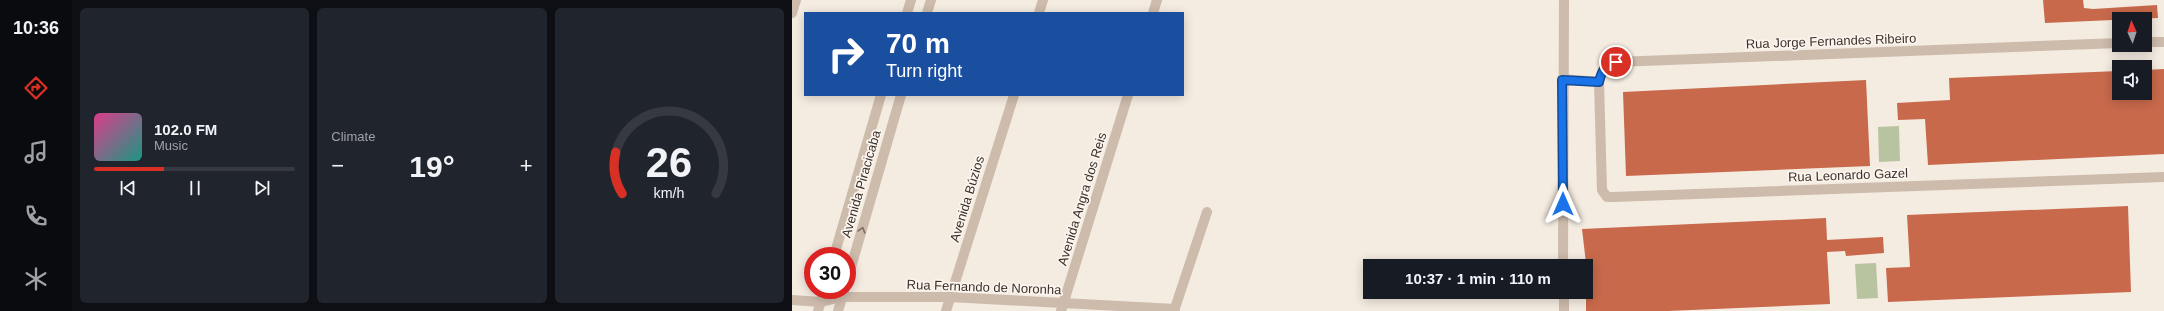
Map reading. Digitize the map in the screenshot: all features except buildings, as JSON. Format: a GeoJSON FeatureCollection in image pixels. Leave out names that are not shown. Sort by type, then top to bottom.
{"type":"FeatureCollection","features":[{"type":"Feature","properties":{"kind":"street"},"geometry":{"type":"LineString","coordinates":[[792,13],[796,0]]}},
{"type":"Feature","properties":{"kind":"street"},"geometry":{"type":"LineString","coordinates":[[907,12],[911,0]]}},
{"type":"Feature","properties":{"kind":"street"},"geometry":{"type":"LineString","coordinates":[[927,12],[931,0]]}},
{"type":"Feature","properties":{"kind":"street"},"geometry":{"type":"LineString","coordinates":[[1039,12],[1043,0]]}},
{"type":"Feature","properties":{"kind":"street"},"geometry":{"type":"LineString","coordinates":[[1153,12],[1157,0]]}},
{"type":"Feature","properties":{"kind":"street"},"geometry":{"type":"LineString","coordinates":[[1563,259],[1562,80],[1564,0]]}},
{"type":"Feature","properties":{"kind":"street"},"geometry":{"type":"LineString","coordinates":[[2152,42],[2164,42]]}},
{"type":"Feature","properties":{"kind":"street","name":"Rua Jorge Fernandes Ribeiro"},"geometry":{"type":"LineString","coordinates":[[1600,125],[1599,82],[1601,71],[1606,65],[1616,62],[2112,43]]}},
{"type":"Feature","properties":{"kind":"street"},"geometry":{"type":"LineString","coordinates":[[1562,80],[1599,82]]}},
{"type":"Feature","properties":{"kind":"street","name":"Avenida Piracicaba"},"geometry":{"type":"LineString","coordinates":[[837,247],[881,96]]}},
{"type":"Feature","properties":{"kind":"street","name":"Avenida Piracicaba"},"geometry":{"type":"LineString","coordinates":[[856,250],[901,96]]}},
{"type":"Feature","properties":{"kind":"street","name":"Avenida Búzios"},"geometry":{"type":"LineString","coordinates":[[946,311],[1014,96]]}},
{"type":"Feature","properties":{"kind":"street","name":"Avenida Angra dos Reis"},"geometry":{"type":"LineString","coordinates":[[1062,307],[1128,96]]}},
{"type":"Feature","properties":{"kind":"street","name":"Rua Leonardo Gazel"},"geometry":{"type":"LineString","coordinates":[[1600,125],[1602,190],[1607,197],[2164,176]]}},
{"type":"Feature","properties":{"kind":"street"},"geometry":{"type":"LineString","coordinates":[[1175,310],[1207,212]]}},
{"type":"Feature","properties":{"kind":"street","name":"Rua Fernando de Noronha"},"geometry":{"type":"LineString","coordinates":[[856,293],[950,297],[1062,307],[1175,310]]}},
{"type":"Feature","properties":{"kind":"street","name":"Rua Fernando de Noronha"},"geometry":{"type":"LineString","coordinates":[[792,300],[819,306],[832,299]]}},
{"type":"Feature","properties":{"kind":"street"},"geometry":{"type":"LineString","coordinates":[[838,311],[841,299]]}},
{"type":"Feature","properties":{"kind":"street"},"geometry":{"type":"LineString","coordinates":[[1564,299],[1564,311]]}},
{"type":"Feature","properties":{"kind":"green space"},"geometry":{"type":"Polygon","coordinates":[[[1899,126],[1900,161],[1879,162],[1878,127],[1899,126]]]}},
{"type":"Feature","properties":{"kind":"green space"},"geometry":{"type":"Polygon","coordinates":[[[1876,263],[1878,298],[1857,299],[1855,264],[1876,263]]]}},
{"type":"Feature","properties":{"kind":"route"},"geometry":{"type":"LineString","coordinates":[[1563,204],[1562,80],[1599,82],[1601,71],[1606,65],[1616,62]]}}]}
